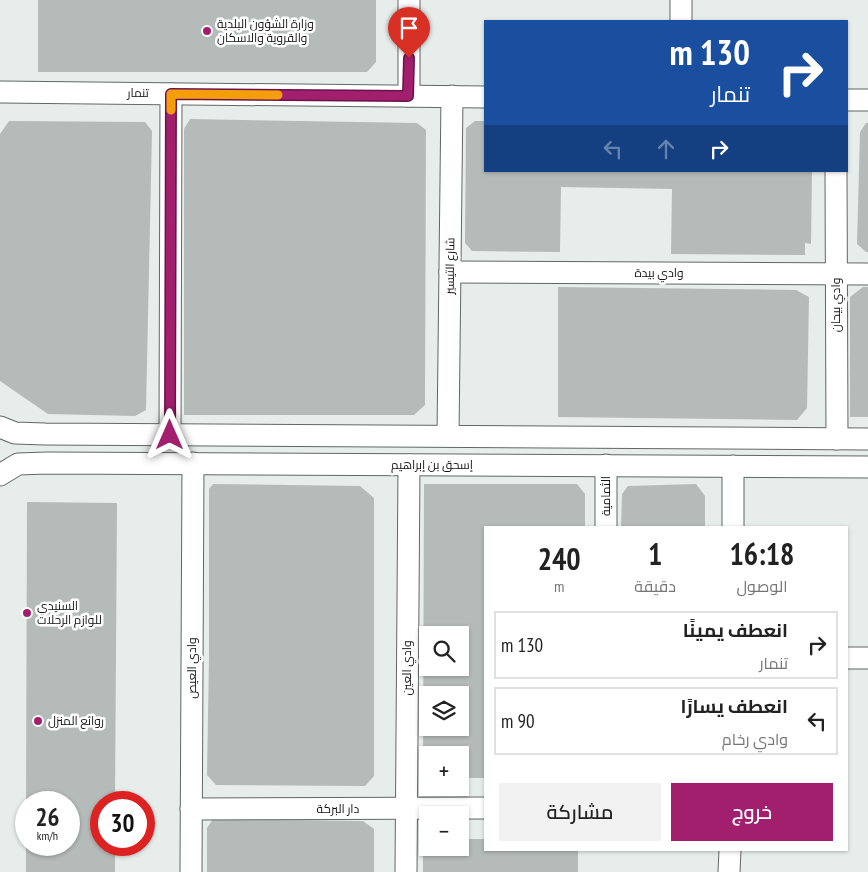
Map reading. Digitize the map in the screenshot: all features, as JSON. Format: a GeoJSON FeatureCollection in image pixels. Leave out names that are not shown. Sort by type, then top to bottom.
{"type":"FeatureCollection","features":[{"type":"Feature","properties":{"kind":"street"},"geometry":{"type":"LineString","coordinates":[[408,96],[409,0]]}},
{"type":"Feature","properties":{"kind":"street"},"geometry":{"type":"LineString","coordinates":[[681,0],[681,20]]}},
{"type":"Feature","properties":{"kind":"street","name":"تنمار"},"geometry":{"type":"LineString","coordinates":[[0,92],[484,97]]}},
{"type":"Feature","properties":{"kind":"street"},"geometry":{"type":"LineString","coordinates":[[170,435],[171,94]]}},
{"type":"Feature","properties":{"kind":"street","name":"شارع التيسير"},"geometry":{"type":"LineString","coordinates":[[448,436],[452,96]]}},
{"type":"Feature","properties":{"kind":"street"},"geometry":{"type":"LineString","coordinates":[[848,100],[868,100]]}},
{"type":"Feature","properties":{"kind":"street","name":"وادي بيحان"},"geometry":{"type":"LineString","coordinates":[[836,172],[837,438]]}},
{"type":"Feature","properties":{"kind":"street","name":"وادي بيدة"},"geometry":{"type":"LineString","coordinates":[[450,272],[868,274]]}},
{"type":"Feature","properties":{"kind":"street"},"geometry":{"type":"LineString","coordinates":[[0,427],[15,433],[45,434],[868,439]]}},
{"type":"Feature","properties":{"kind":"street"},"geometry":{"type":"LineString","coordinates":[[45,434],[25,445],[24,451],[28,457],[47,463]]}},
{"type":"Feature","properties":{"kind":"street","name":"إسحق بن إبراهيم"},"geometry":{"type":"LineString","coordinates":[[0,475],[18,464],[47,463],[868,467]]}},
{"type":"Feature","properties":{"kind":"street","name":"وادي العيص"},"geometry":{"type":"LineString","coordinates":[[191,872],[193,463]]}},
{"type":"Feature","properties":{"kind":"street","name":"وادي العين"},"geometry":{"type":"LineString","coordinates":[[406,872],[409,464]]}},
{"type":"Feature","properties":{"kind":"street","name":"الثمامية"},"geometry":{"type":"LineString","coordinates":[[606,466],[606,526]]}},
{"type":"Feature","properties":{"kind":"street"},"geometry":{"type":"LineString","coordinates":[[732,526],[733,466]]}},
{"type":"Feature","properties":{"kind":"street"},"geometry":{"type":"LineString","coordinates":[[848,658],[868,658]]}},
{"type":"Feature","properties":{"kind":"street","name":"دار البركة"},"geometry":{"type":"LineString","coordinates":[[192,809],[484,808]]}},
{"type":"Feature","properties":{"kind":"street"},"geometry":{"type":"LineString","coordinates":[[730,851],[730,872]]}},
{"type":"Feature","properties":{"kind":"building","name":"وزارة الشؤون البلدية والقروية والاسكان"},"geometry":{"type":"Polygon","coordinates":[[[38,0],[376,0],[376,62],[367,72],[38,72],[38,0]]]}},
{"type":"Feature","properties":{"kind":"building"},"geometry":{"type":"Polygon","coordinates":[[[190,119],[417,123],[426,130],[425,405],[414,415],[184,415],[184,129],[190,119]]]}},
{"type":"Feature","properties":{"kind":"building"},"geometry":{"type":"Polygon","coordinates":[[[9,121],[145,122],[152,131],[146,410],[135,416],[48,414],[0,381],[0,134],[9,121]]]}},
{"type":"Feature","properties":{"kind":"building"},"geometry":{"type":"Polygon","coordinates":[[[475,121],[484,121],[484,172],[812,172],[811,244],[805,243],[805,255],[671,254],[672,189],[561,187],[560,252],[472,251],[465,243],[466,128],[475,121]]]}},
{"type":"Feature","properties":{"kind":"building"},"geometry":{"type":"Polygon","coordinates":[[[868,123],[868,252],[857,244],[860,132],[868,123]]]}},
{"type":"Feature","properties":{"kind":"building"},"geometry":{"type":"Polygon","coordinates":[[[558,287],[796,290],[809,297],[807,408],[797,420],[558,417],[558,287]]]}},
{"type":"Feature","properties":{"kind":"building"},"geometry":{"type":"Polygon","coordinates":[[[863,287],[868,287],[868,417],[850,417],[850,297],[863,287]]]}},
{"type":"Feature","properties":{"kind":"building"},"geometry":{"type":"Polygon","coordinates":[[[213,484],[360,486],[374,498],[374,776],[365,786],[216,785],[207,775],[209,489],[213,484]]]}},
{"type":"Feature","properties":{"kind":"building"},"geometry":{"type":"Polygon","coordinates":[[[424,484],[577,484],[585,494],[585,526],[484,526],[484,778],[469,778],[469,746],[423,746],[423,736],[469,736],[469,686],[423,686],[423,676],[469,676],[469,626],[424,626],[424,484]]]}},
{"type":"Feature","properties":{"kind":"building"},"geometry":{"type":"Polygon","coordinates":[[[696,484],[705,496],[705,526],[621,526],[622,494],[628,486],[696,484]]]}},
{"type":"Feature","properties":{"kind":"building"},"geometry":{"type":"Polygon","coordinates":[[[27,502],[117,503],[115,791],[90,791],[90,856],[115,856],[115,872],[26,872],[26,856],[80,856],[80,791],[26,791],[27,502]]]}},
{"type":"Feature","properties":{"kind":"building"},"geometry":{"type":"Polygon","coordinates":[[[213,819],[363,821],[374,829],[374,872],[207,872],[207,828],[213,819]]]}},
{"type":"Feature","properties":{"kind":"building"},"geometry":{"type":"Polygon","coordinates":[[[469,839],[484,839],[484,851],[578,851],[578,872],[423,872],[423,856],[469,856],[469,839]]]}},
{"type":"Feature","properties":{"kind":"slow traffic"},"geometry":{"type":"LineString","coordinates":[[171,110],[171,94],[278,95]]}},
{"type":"Feature","properties":{"kind":"place","name":"وزارة الشؤون البلدية والقروية والاسكان"},"geometry":{"type":"Point","coordinates":[207,31]}},
{"type":"Feature","properties":{"kind":"place","name":"السنيدي للوازم الرحلات"},"geometry":{"type":"Point","coordinates":[27,613]}},
{"type":"Feature","properties":{"kind":"place","name":"روائع المنزل"},"geometry":{"type":"Point","coordinates":[38,721]}},
{"type":"Feature","properties":{"kind":"route"},"geometry":{"type":"LineString","coordinates":[[170,435],[171,94],[408,96],[409,58]]}}]}
